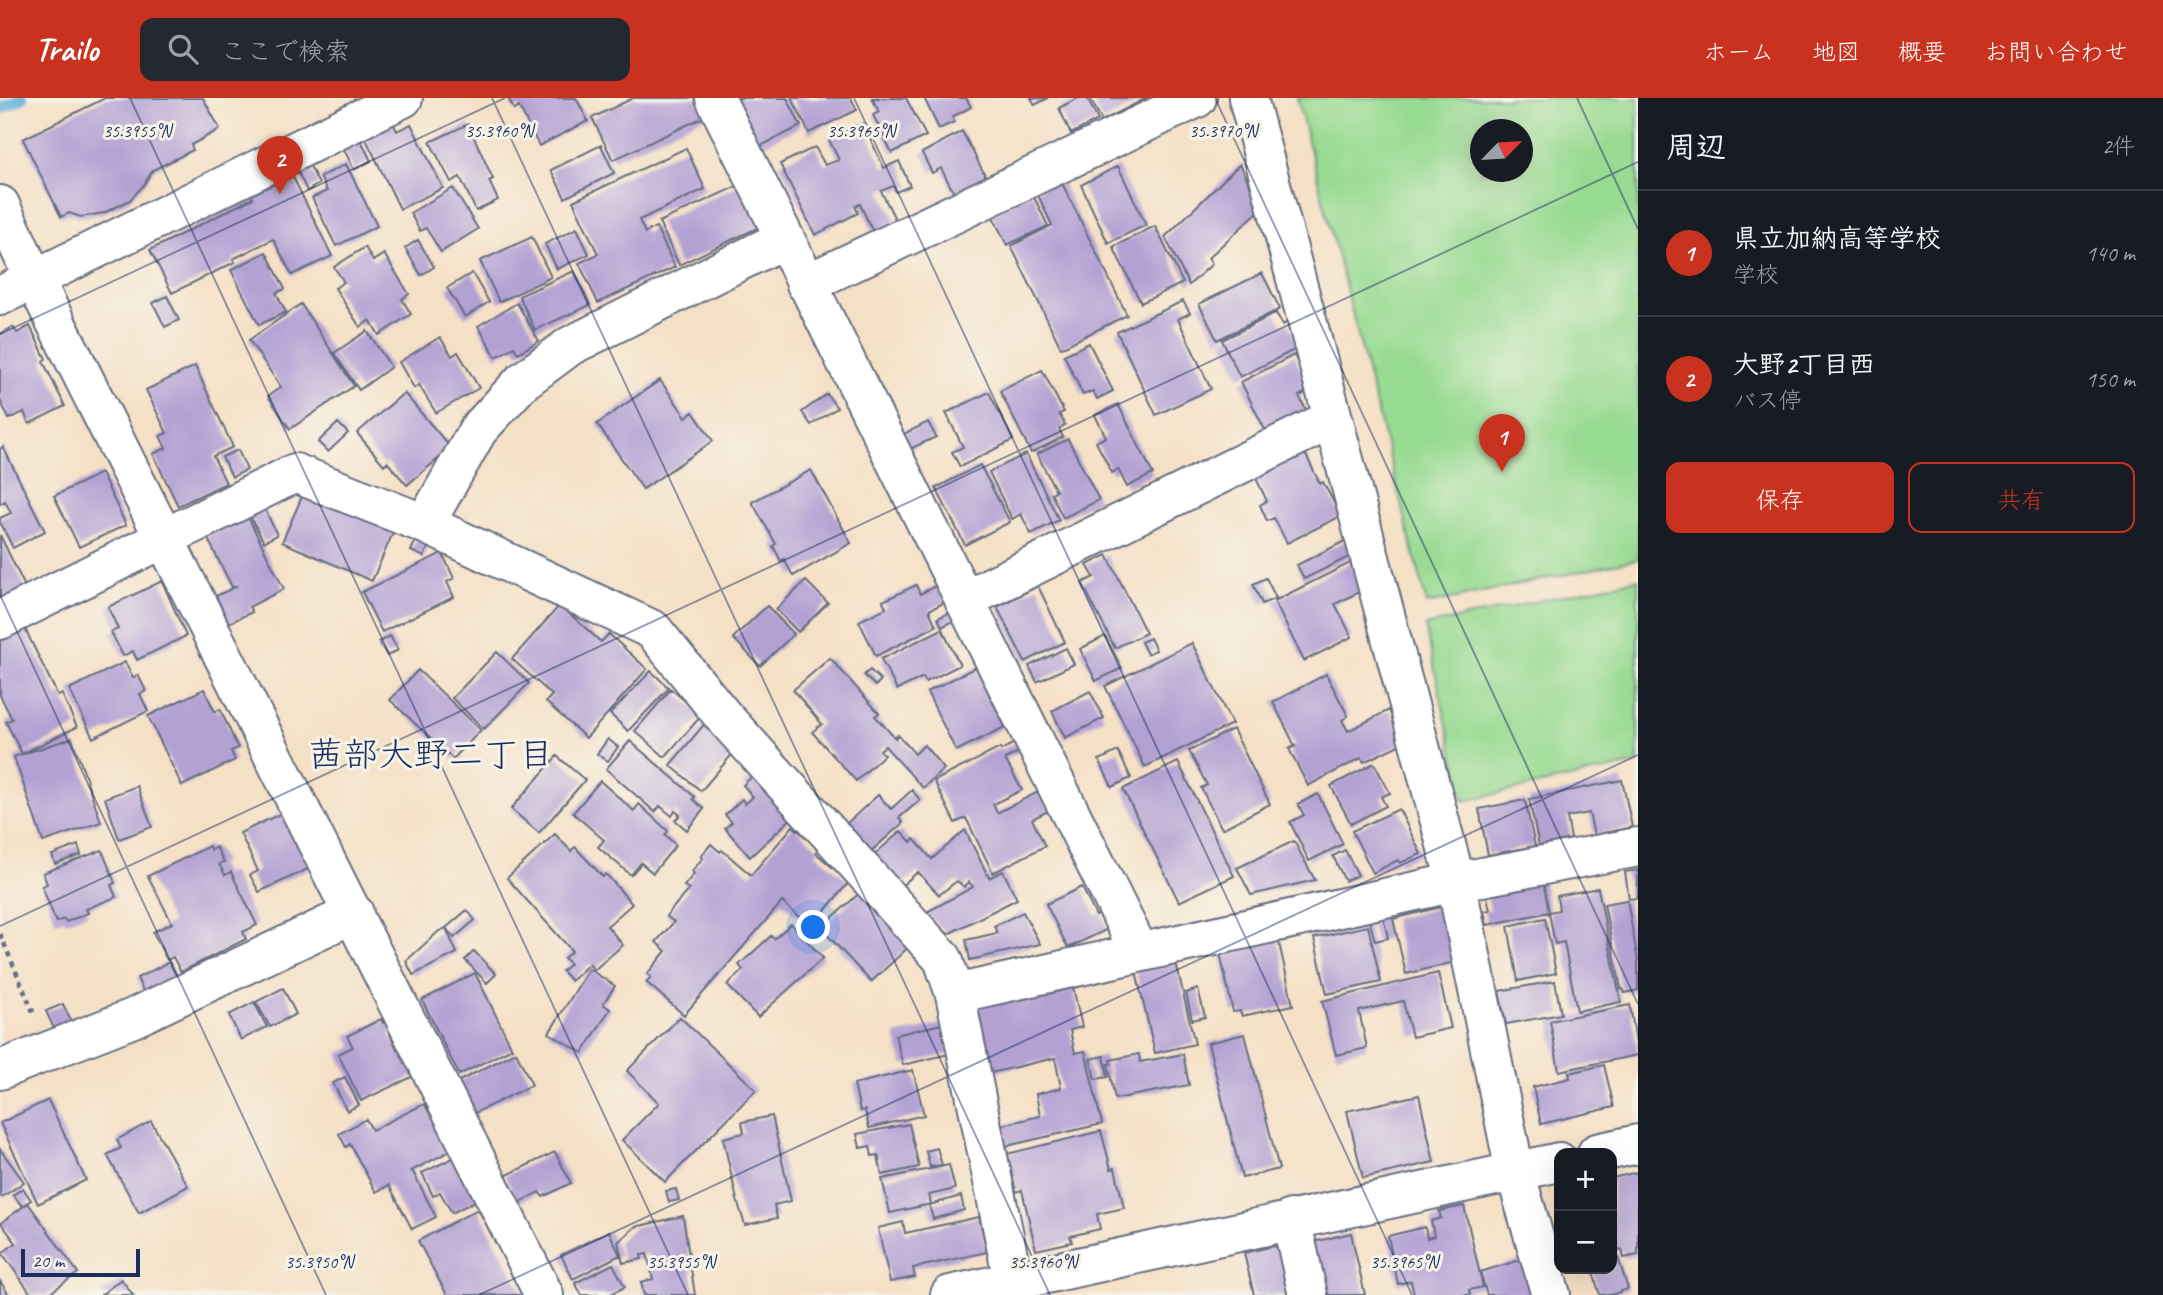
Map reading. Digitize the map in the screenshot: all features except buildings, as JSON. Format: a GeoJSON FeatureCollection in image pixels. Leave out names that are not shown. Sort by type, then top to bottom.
{"type":"FeatureCollection","features":[{"type":"Feature","properties":{"kind":"street"},"geometry":{"type":"LineString","coordinates":[[0,296],[402,98]]}},
{"type":"Feature","properties":{"kind":"street"},"geometry":{"type":"LineString","coordinates":[[715,98],[1139,951]]}},
{"type":"Feature","properties":{"kind":"street"},"geometry":{"type":"LineString","coordinates":[[806,284],[1197,98]]}},
{"type":"Feature","properties":{"kind":"street"},"geometry":{"type":"LineString","coordinates":[[1248,98],[1456,882],[1516,1171],[1551,1295]]}},
{"type":"Feature","properties":{"kind":"street"},"geometry":{"type":"LineString","coordinates":[[0,205],[34,279],[166,537],[544,1295]]}},
{"type":"Feature","properties":{"kind":"street"},"geometry":{"type":"LineString","coordinates":[[425,524],[478,430],[523,381],[570,346],[784,239]]}},
{"type":"Feature","properties":{"kind":"street"},"geometry":{"type":"LineString","coordinates":[[964,600],[1332,419]]}},
{"type":"Feature","properties":{"kind":"street"},"geometry":{"type":"LineString","coordinates":[[0,620],[295,473],[425,524],[653,630],[723,716],[943,959],[954,994],[1014,1288]]}},
{"type":"Feature","properties":{"kind":"street"},"geometry":{"type":"LineString","coordinates":[[954,994],[1456,882],[1638,847]]}},
{"type":"Feature","properties":{"kind":"street"},"geometry":{"type":"LineString","coordinates":[[0,1070],[133,1018],[354,913]]}},
{"type":"Feature","properties":{"kind":"street"},"geometry":{"type":"LineString","coordinates":[[1617,1149],[1638,1144]]}},
{"type":"Feature","properties":{"kind":"street"},"geometry":{"type":"LineString","coordinates":[[950,1295],[1014,1288],[1291,1219],[1554,1163]]}},
{"type":"Feature","properties":{"kind":"street"},"geometry":{"type":"LineString","coordinates":[[1291,1219],[1308,1295]]}},
{"type":"Feature","properties":{"kind":"path"},"geometry":{"type":"LineString","coordinates":[[0,934],[49,1050]]}},
{"type":"Feature","properties":{"kind":"green space"},"geometry":{"type":"Polygon","coordinates":[[[1297,98],[1638,98],[1638,559],[1427,604],[1297,98]]]}},
{"type":"Feature","properties":{"kind":"green space"},"geometry":{"type":"Polygon","coordinates":[[[1638,579],[1638,763],[1464,801],[1425,626],[1638,579]]]}},
{"type":"Feature","properties":{"kind":"waterway"},"geometry":{"type":"LineString","coordinates":[[0,109],[22,98]]}},
{"type":"Feature","properties":{"kind":"place","name":"大野2丁目西"},"geometry":{"type":"Point","coordinates":[280,194]}},
{"type":"Feature","properties":{"kind":"place","name":"県立加納高等学校"},"geometry":{"type":"Point","coordinates":[1502,472]}},
{"type":"Feature","properties":{"kind":"district","name":"茜部大野二丁目"},"geometry":{"type":"Point","coordinates":[431,754]}}]}
